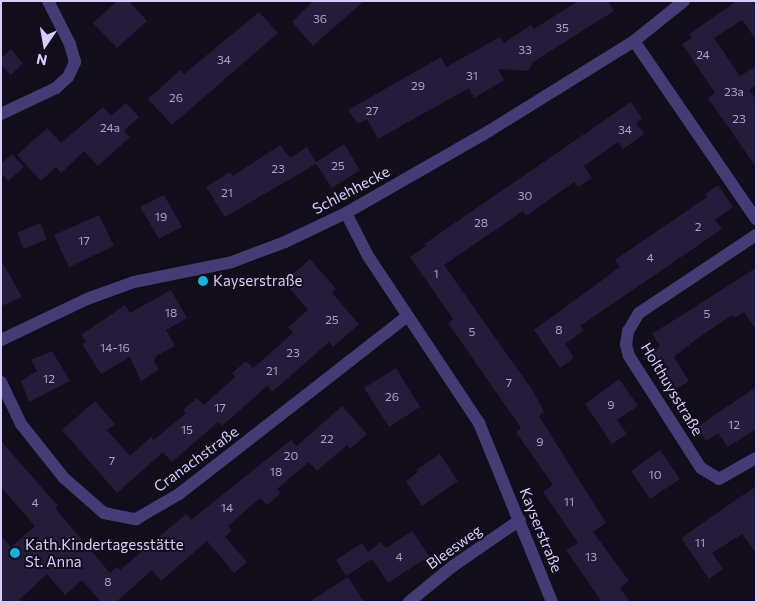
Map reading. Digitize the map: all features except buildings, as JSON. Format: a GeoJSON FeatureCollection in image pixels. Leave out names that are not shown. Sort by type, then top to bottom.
{"type":"FeatureCollection","features":[{"type":"Feature","properties":{"kind":"street"},"geometry":{"type":"LineString","coordinates":[[1,114],[56,88],[68,77],[75,62],[70,44],[48,1]]}},
{"type":"Feature","properties":{"kind":"street","name":"Schlehhecke"},"geometry":{"type":"LineString","coordinates":[[1,340],[87,299],[134,282],[232,262],[285,242],[346,213],[480,136],[634,41],[684,1]]}},
{"type":"Feature","properties":{"kind":"street"},"geometry":{"type":"LineString","coordinates":[[634,41],[756,219]]}},
{"type":"Feature","properties":{"kind":"street","name":"Kayserstraße"},"geometry":{"type":"LineString","coordinates":[[346,213],[368,256],[479,423],[552,602]]}},
{"type":"Feature","properties":{"kind":"street","name":"Holthuysstraße"},"geometry":{"type":"LineString","coordinates":[[756,235],[639,313],[628,331],[626,345],[629,356],[702,468],[719,479],[756,458]]}},
{"type":"Feature","properties":{"kind":"street","name":"Cranachstraße"},"geometry":{"type":"LineString","coordinates":[[1,382],[21,424],[64,478],[104,513],[136,519],[179,494],[408,316]]}},
{"type":"Feature","properties":{"kind":"street","name":"Bleesweg"},"geometry":{"type":"LineString","coordinates":[[409,602],[452,566],[520,520]]}},
{"type":"Feature","properties":{"kind":"place","name":"Kayserstraße"},"geometry":{"type":"Point","coordinates":[203,281]}},
{"type":"Feature","properties":{"kind":"place","name":"Kath.Kindertagesstätte St. Anna"},"geometry":{"type":"Point","coordinates":[15,553]}}]}
